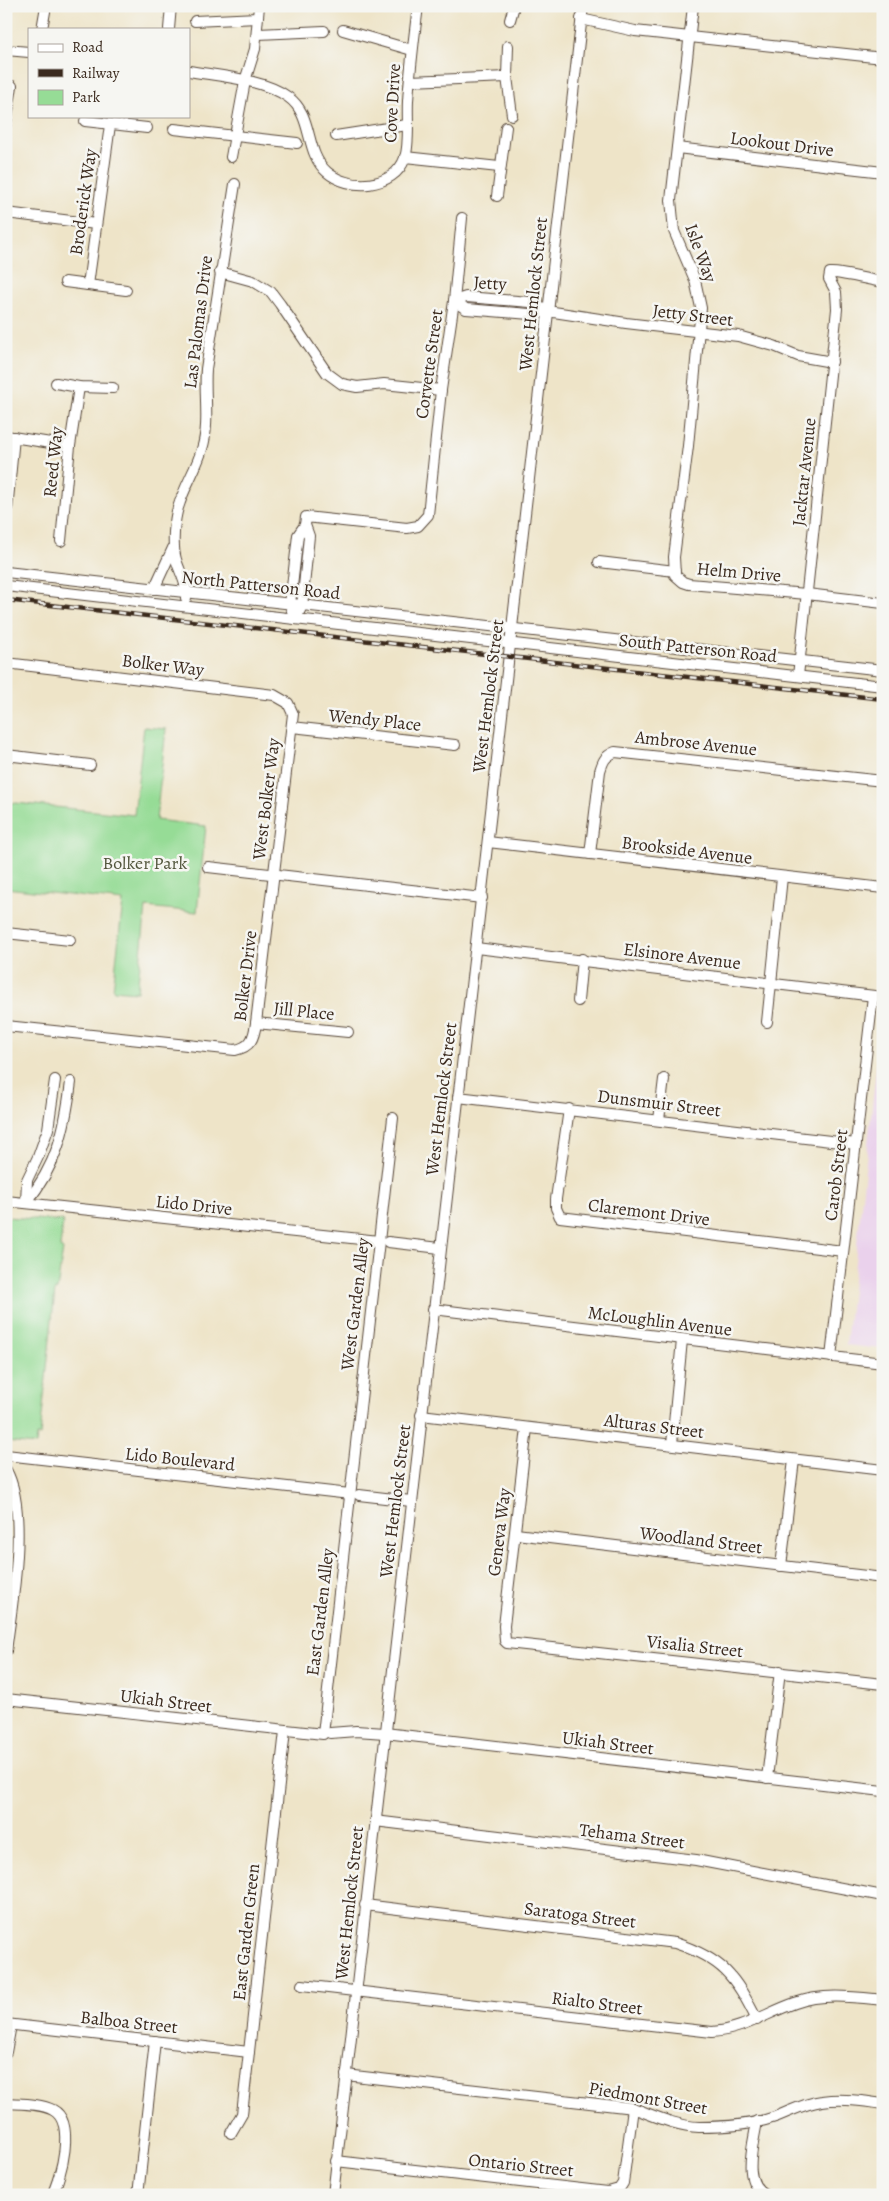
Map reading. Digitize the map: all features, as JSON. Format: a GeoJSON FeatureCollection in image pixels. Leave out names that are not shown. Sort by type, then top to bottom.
{"type":"FeatureCollection","features":[{"type":"Feature","properties":{"kind":"street"},"geometry":{"type":"LineString","coordinates":[[42,28],[46,6]]}},
{"type":"Feature","properties":{"kind":"street"},"geometry":{"type":"LineString","coordinates":[[169,28],[171,6]]}},
{"type":"Feature","properties":{"kind":"street"},"geometry":{"type":"LineString","coordinates":[[231,157],[245,81],[251,66],[258,34],[257,18],[259,6]]}},
{"type":"Feature","properties":{"kind":"street","name":"Cove Drive"},"geometry":{"type":"LineString","coordinates":[[190,71],[245,81],[274,89],[296,104],[308,126],[315,156],[320,164],[335,178],[357,185],[376,183],[395,172],[405,157],[412,50],[418,6]]}},
{"type":"Feature","properties":{"kind":"street"},"geometry":{"type":"LineString","coordinates":[[510,20],[514,6]]}},
{"type":"Feature","properties":{"kind":"street","name":"West Hemlock Street"},"geometry":{"type":"LineString","coordinates":[[333,2195],[384,1733],[482,898],[583,6]]}},
{"type":"Feature","properties":{"kind":"street","name":"Isle Way"},"geometry":{"type":"LineString","coordinates":[[674,571],[674,556],[700,332],[701,308],[696,280],[679,244],[672,216],[671,200],[693,6]]}},
{"type":"Feature","properties":{"kind":"street"},"geometry":{"type":"LineString","coordinates":[[195,21],[257,18]]}},
{"type":"Feature","properties":{"kind":"street"},"geometry":{"type":"LineString","coordinates":[[581,19],[635,31],[883,58]]}},
{"type":"Feature","properties":{"kind":"street"},"geometry":{"type":"LineString","coordinates":[[343,30],[412,50]]}},
{"type":"Feature","properties":{"kind":"street"},"geometry":{"type":"LineString","coordinates":[[258,34],[324,32]]}},
{"type":"Feature","properties":{"kind":"street"},"geometry":{"type":"LineString","coordinates":[[508,46],[507,77],[512,115]]}},
{"type":"Feature","properties":{"kind":"street"},"geometry":{"type":"LineString","coordinates":[[6,50],[28,52]]}},
{"type":"Feature","properties":{"kind":"street"},"geometry":{"type":"LineString","coordinates":[[410,81],[507,77]]}},
{"type":"Feature","properties":{"kind":"street"},"geometry":{"type":"LineString","coordinates":[[6,123],[12,86]]}},
{"type":"Feature","properties":{"kind":"street"},"geometry":{"type":"LineString","coordinates":[[85,121],[147,128]]}},
{"type":"Feature","properties":{"kind":"street","name":"Broderick Way"},"geometry":{"type":"LineString","coordinates":[[88,285],[110,124]]}},
{"type":"Feature","properties":{"kind":"street"},"geometry":{"type":"LineString","coordinates":[[336,136],[407,125]]}},
{"type":"Feature","properties":{"kind":"street"},"geometry":{"type":"LineString","coordinates":[[497,196],[499,166],[506,127]]}},
{"type":"Feature","properties":{"kind":"street"},"geometry":{"type":"LineString","coordinates":[[174,129],[297,143]]}},
{"type":"Feature","properties":{"kind":"street","name":"Lookout Drive"},"geometry":{"type":"LineString","coordinates":[[677,148],[883,172]]}},
{"type":"Feature","properties":{"kind":"street"},"geometry":{"type":"LineString","coordinates":[[405,157],[499,166]]}},
{"type":"Feature","properties":{"kind":"street","name":"Las Palomas Drive"},"geometry":{"type":"LineString","coordinates":[[185,606],[187,585],[177,564],[174,547],[178,507],[197,464],[206,429],[204,393],[206,369],[235,184]]}},
{"type":"Feature","properties":{"kind":"street"},"geometry":{"type":"LineString","coordinates":[[6,213],[96,224]]}},
{"type":"Feature","properties":{"kind":"street","name":"Corvette Street"},"geometry":{"type":"LineString","coordinates":[[306,521],[407,528],[418,526],[428,515],[440,390],[454,302],[462,218]]}},
{"type":"Feature","properties":{"kind":"street"},"geometry":{"type":"LineString","coordinates":[[220,272],[253,281],[270,292],[323,368],[342,384],[356,387],[384,384],[440,390]]}},
{"type":"Feature","properties":{"kind":"street","name":"Jacktar Avenue"},"geometry":{"type":"LineString","coordinates":[[798,676],[838,299],[829,279],[830,273],[837,272],[852,277],[883,282]]}},
{"type":"Feature","properties":{"kind":"street"},"geometry":{"type":"LineString","coordinates":[[65,282],[126,290]]}},
{"type":"Feature","properties":{"kind":"street","name":"Jetty"},"geometry":{"type":"LineString","coordinates":[[454,302],[466,308],[530,314],[547,311]]}},
{"type":"Feature","properties":{"kind":"street","name":"Jetty Street"},"geometry":{"type":"LineString","coordinates":[[547,311],[754,339],[798,356],[832,362]]}},
{"type":"Feature","properties":{"kind":"street"},"geometry":{"type":"LineString","coordinates":[[56,383],[79,387],[112,388]]}},
{"type":"Feature","properties":{"kind":"street","name":"Reed Way"},"geometry":{"type":"LineString","coordinates":[[61,540],[70,446],[79,387]]}},
{"type":"Feature","properties":{"kind":"street"},"geometry":{"type":"LineString","coordinates":[[6,521],[10,437],[70,446]]}},
{"type":"Feature","properties":{"kind":"street"},"geometry":{"type":"LineString","coordinates":[[294,619],[290,604],[298,534],[306,521]]}},
{"type":"Feature","properties":{"kind":"street"},"geometry":{"type":"LineString","coordinates":[[294,619],[302,606],[309,536],[306,521]]}},
{"type":"Feature","properties":{"kind":"street"},"geometry":{"type":"LineString","coordinates":[[154,589],[174,547]]}},
{"type":"Feature","properties":{"kind":"street","name":"Helm Drive"},"geometry":{"type":"LineString","coordinates":[[599,562],[674,571],[679,579],[689,584],[807,594],[883,603]]}},
{"type":"Feature","properties":{"kind":"street","name":"North Patterson Road"},"geometry":{"type":"LineString","coordinates":[[6,572],[512,628]]}},
{"type":"Feature","properties":{"kind":"street","name":"North Patterson Road"},"geometry":{"type":"LineString","coordinates":[[6,586],[510,643]]}},
{"type":"Feature","properties":{"kind":"street","name":"South Patterson Road"},"geometry":{"type":"LineString","coordinates":[[512,628],[883,670]]}},
{"type":"Feature","properties":{"kind":"street","name":"South Patterson Road"},"geometry":{"type":"LineString","coordinates":[[510,643],[883,686]]}},
{"type":"Feature","properties":{"kind":"street","name":"Bolker Way"},"geometry":{"type":"LineString","coordinates":[[6,663],[274,695],[288,702],[293,714],[292,727]]}},
{"type":"Feature","properties":{"kind":"street","name":"Wendy Place"},"geometry":{"type":"LineString","coordinates":[[292,727],[455,745]]}},
{"type":"Feature","properties":{"kind":"street","name":"West Bolker Way"},"geometry":{"type":"LineString","coordinates":[[274,875],[292,727]]}},
{"type":"Feature","properties":{"kind":"street","name":"Ambrose Avenue"},"geometry":{"type":"LineString","coordinates":[[590,854],[600,771],[608,755],[615,752],[883,781]]}},
{"type":"Feature","properties":{"kind":"street"},"geometry":{"type":"LineString","coordinates":[[6,755],[90,765]]}},
{"type":"Feature","properties":{"kind":"street","name":"Brookside Avenue"},"geometry":{"type":"LineString","coordinates":[[488,842],[883,888]]}},
{"type":"Feature","properties":{"kind":"street"},"geometry":{"type":"LineString","coordinates":[[208,867],[482,898]]}},
{"type":"Feature","properties":{"kind":"street","name":"Bolker Drive"},"geometry":{"type":"LineString","coordinates":[[6,1026],[235,1050],[245,1047],[252,1041],[256,1023],[274,875]]}},
{"type":"Feature","properties":{"kind":"street"},"geometry":{"type":"LineString","coordinates":[[766,1022],[782,877]]}},
{"type":"Feature","properties":{"kind":"street"},"geometry":{"type":"LineString","coordinates":[[6,933],[70,940]]}},
{"type":"Feature","properties":{"kind":"street","name":"Elsinore Avenue"},"geometry":{"type":"LineString","coordinates":[[476,948],[582,959],[878,997]]}},
{"type":"Feature","properties":{"kind":"street"},"geometry":{"type":"LineString","coordinates":[[578,1001],[582,959]]}},
{"type":"Feature","properties":{"kind":"street","name":"Carob Street"},"geometry":{"type":"LineString","coordinates":[[831,1357],[856,1144],[878,997]]}},
{"type":"Feature","properties":{"kind":"street","name":"Jill Place"},"geometry":{"type":"LineString","coordinates":[[256,1023],[348,1032]]}},
{"type":"Feature","properties":{"kind":"street"},"geometry":{"type":"LineString","coordinates":[[659,1120],[664,1079]]}},
{"type":"Feature","properties":{"kind":"street"},"geometry":{"type":"LineString","coordinates":[[26,1203],[27,1180],[48,1129],[55,1080]]}},
{"type":"Feature","properties":{"kind":"street"},"geometry":{"type":"LineString","coordinates":[[26,1203],[42,1184],[54,1158],[66,1118],[70,1082]]}},
{"type":"Feature","properties":{"kind":"street","name":"Dunsmuir Street"},"geometry":{"type":"LineString","coordinates":[[458,1097],[856,1144]]}},
{"type":"Feature","properties":{"kind":"street","name":"Claremont Drive"},"geometry":{"type":"LineString","coordinates":[[569,1109],[556,1199],[556,1208],[560,1217],[843,1251]]}},
{"type":"Feature","properties":{"kind":"street","name":"West Garden Alley"},"geometry":{"type":"LineString","coordinates":[[354,1494],[383,1242],[393,1118]]}},
{"type":"Feature","properties":{"kind":"street","name":"Lido Drive"},"geometry":{"type":"LineString","coordinates":[[6,1201],[440,1248]]}},
{"type":"Feature","properties":{"kind":"street","name":"McLoughlin Avenue"},"geometry":{"type":"LineString","coordinates":[[433,1309],[883,1363]]}},
{"type":"Feature","properties":{"kind":"street"},"geometry":{"type":"LineString","coordinates":[[672,1444],[682,1340]]}},
{"type":"Feature","properties":{"kind":"street","name":"Alturas Street"},"geometry":{"type":"LineString","coordinates":[[421,1416],[883,1470]]}},
{"type":"Feature","properties":{"kind":"street","name":"Geneva Way"},"geometry":{"type":"LineString","coordinates":[[505,1641],[504,1626],[528,1428]]}},
{"type":"Feature","properties":{"kind":"street","name":"Lido Boulevard"},"geometry":{"type":"LineString","coordinates":[[6,1455],[411,1500]]}},
{"type":"Feature","properties":{"kind":"street"},"geometry":{"type":"LineString","coordinates":[[782,1566],[794,1460]]}},
{"type":"Feature","properties":{"kind":"street"},"geometry":{"type":"LineString","coordinates":[[6,1470],[12,1482],[18,1541],[6,1651]]}},
{"type":"Feature","properties":{"kind":"street","name":"East Garden Alley"},"geometry":{"type":"LineString","coordinates":[[326,1734],[354,1494]]}},
{"type":"Feature","properties":{"kind":"street","name":"Woodland Street"},"geometry":{"type":"LineString","coordinates":[[516,1534],[883,1578]]}},
{"type":"Feature","properties":{"kind":"street","name":"Visalia Street"},"geometry":{"type":"LineString","coordinates":[[505,1641],[510,1644],[780,1671],[883,1684]]}},
{"type":"Feature","properties":{"kind":"street"},"geometry":{"type":"LineString","coordinates":[[767,1778],[780,1671]]}},
{"type":"Feature","properties":{"kind":"street","name":"Ukiah Street"},"geometry":{"type":"LineString","coordinates":[[6,1699],[285,1731],[326,1734],[356,1731],[384,1733],[883,1791]]}},
{"type":"Feature","properties":{"kind":"street","name":"East Garden Green"},"geometry":{"type":"LineString","coordinates":[[231,2133],[242,2114],[285,1731]]}},
{"type":"Feature","properties":{"kind":"street","name":"Tehama Street"},"geometry":{"type":"LineString","coordinates":[[374,1821],[696,1860],[883,1896]]}},
{"type":"Feature","properties":{"kind":"street","name":"Saratoga Street"},"geometry":{"type":"LineString","coordinates":[[365,1906],[675,1943],[696,1950],[720,1965],[742,1990],[757,2020]]}},
{"type":"Feature","properties":{"kind":"street","name":"Rialto Street"},"geometry":{"type":"LineString","coordinates":[[302,1985],[696,2031],[726,2031],[757,2020],[797,2002],[815,1998],[852,1997],[883,2000]]}},
{"type":"Feature","properties":{"kind":"street"},"geometry":{"type":"LineString","coordinates":[[6,2052],[9,2024]]}},
{"type":"Feature","properties":{"kind":"street","name":"Balboa Street"},"geometry":{"type":"LineString","coordinates":[[9,2024],[249,2052]]}},
{"type":"Feature","properties":{"kind":"street"},"geometry":{"type":"LineString","coordinates":[[138,2195],[155,2041]]}},
{"type":"Feature","properties":{"kind":"street","name":"Piedmont Street"},"geometry":{"type":"LineString","coordinates":[[346,2075],[633,2108],[669,2122],[698,2126],[721,2126],[773,2118],[804,2104],[836,2099],[883,2104]]}},
{"type":"Feature","properties":{"kind":"street"},"geometry":{"type":"LineString","coordinates":[[6,2103],[44,2107],[53,2110],[62,2118],[65,2133],[60,2179],[52,2195]]}},
{"type":"Feature","properties":{"kind":"street","name":"Ontario Street"},"geometry":{"type":"LineString","coordinates":[[336,2161],[608,2192],[619,2189],[623,2183],[633,2108]]}},
{"type":"Feature","properties":{"kind":"street"},"geometry":{"type":"LineString","coordinates":[[757,2121],[750,2174],[755,2187],[766,2195]]}},
{"type":"Feature","properties":{"kind":"shaded area"},"geometry":{"type":"Polygon","coordinates":[[[878,1052],[883,1053],[883,1349],[846,1345],[878,1052]]]}},
{"type":"Feature","properties":{"kind":"green space","name":"Bolker Park"},"geometry":{"type":"Polygon","coordinates":[[[144,727],[166,729],[156,820],[206,826],[197,912],[146,907],[137,992],[113,990],[123,901],[6,888],[6,802],[134,815],[144,727]]]}},
{"type":"Feature","properties":{"kind":"green space"},"geometry":{"type":"Polygon","coordinates":[[[6,1217],[63,1221],[60,1248],[63,1249],[57,1290],[55,1290],[40,1436],[37,1436],[36,1445],[6,1442],[6,1217]]]}},
{"type":"Feature","properties":{"kind":"railway"},"geometry":{"type":"LineString","coordinates":[[6,600],[883,699]]}}]}
